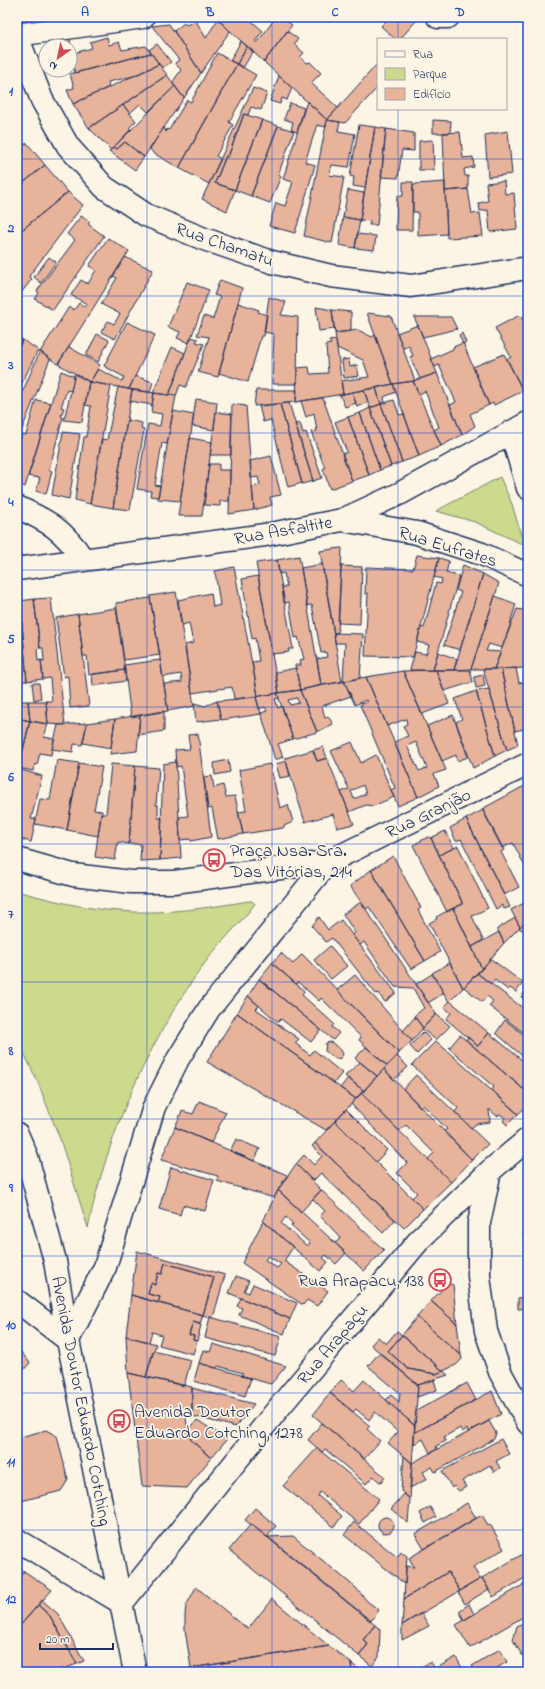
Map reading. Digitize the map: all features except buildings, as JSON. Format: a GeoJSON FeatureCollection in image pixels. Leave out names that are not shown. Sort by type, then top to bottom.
{"type":"FeatureCollection","features":[{"type":"Feature","properties":{"kind":"street"},"geometry":{"type":"LineString","coordinates":[[17,36],[142,17]]}},
{"type":"Feature","properties":{"kind":"street"},"geometry":{"type":"LineString","coordinates":[[438,17],[448,17]]}},
{"type":"Feature","properties":{"kind":"street","name":"Rua Chamatu"},"geometry":{"type":"LineString","coordinates":[[17,36],[26,78],[42,100],[68,146],[104,187],[146,215],[204,239],[272,262],[331,276],[411,286],[528,268]]}},
{"type":"Feature","properties":{"kind":"street"},"geometry":{"type":"LineString","coordinates":[[520,428],[528,488]]}},
{"type":"Feature","properties":{"kind":"street","name":"Rua Asfaltite"},"geometry":{"type":"LineString","coordinates":[[17,569],[265,535],[342,520],[401,493],[520,428]]}},
{"type":"Feature","properties":{"kind":"street"},"geometry":{"type":"LineString","coordinates":[[17,507],[48,521],[71,541],[83,559]]}},
{"type":"Feature","properties":{"kind":"street","name":"Rua Eufrates"},"geometry":{"type":"LineString","coordinates":[[342,520],[417,533],[482,554],[528,575]]}},
{"type":"Feature","properties":{"kind":"street","name":"Rua Granjão"},"geometry":{"type":"LineString","coordinates":[[328,862],[528,764]]}},
{"type":"Feature","properties":{"kind":"street"},"geometry":{"type":"LineString","coordinates":[[17,859],[73,875],[131,882],[174,882],[328,862]]}},
{"type":"Feature","properties":{"kind":"street"},"geometry":{"type":"LineString","coordinates":[[17,1301],[68,1340],[105,1267],[154,1108],[178,1059],[209,1009],[328,862]]}},
{"type":"Feature","properties":{"kind":"street","name":"Avenida Doutor Eduardo Cotching"},"geometry":{"type":"LineString","coordinates":[[17,1134],[27,1158],[55,1261],[68,1340],[135,1672]]}},
{"type":"Feature","properties":{"kind":"street","name":"Rua Arapaçu"},"geometry":{"type":"LineString","coordinates":[[122,1603],[282,1404],[421,1238],[490,1171],[528,1138]]}},
{"type":"Feature","properties":{"kind":"street"},"geometry":{"type":"LineString","coordinates":[[490,1171],[479,1223],[479,1276],[486,1331],[500,1372],[528,1423]]}},
{"type":"Feature","properties":{"kind":"street"},"geometry":{"type":"LineString","coordinates":[[17,1540],[122,1603]]}},
{"type":"Feature","properties":{"kind":"green space"},"geometry":{"type":"Polygon","coordinates":[[[500,477],[512,504],[524,545],[475,522],[436,511],[500,477]]]}},
{"type":"Feature","properties":{"kind":"green space"},"geometry":{"type":"Polygon","coordinates":[[[17,891],[80,906],[135,912],[184,910],[249,901],[252,901],[255,904],[202,967],[164,1027],[147,1059],[118,1125],[106,1159],[88,1228],[60,1139],[38,1083],[17,1038],[17,891]]]}},
{"type":"Feature","properties":{"kind":"place","name":"Praça Nsa. Sra. Das Vitórias, 214"},"geometry":{"type":"Point","coordinates":[214,860]}},
{"type":"Feature","properties":{"kind":"place","name":"Rua Arapacu, 138"},"geometry":{"type":"Point","coordinates":[440,1280]}},
{"type":"Feature","properties":{"kind":"place","name":"Avenida Doutor Eduardo Cotching, 1278"},"geometry":{"type":"Point","coordinates":[119,1421]}}]}
